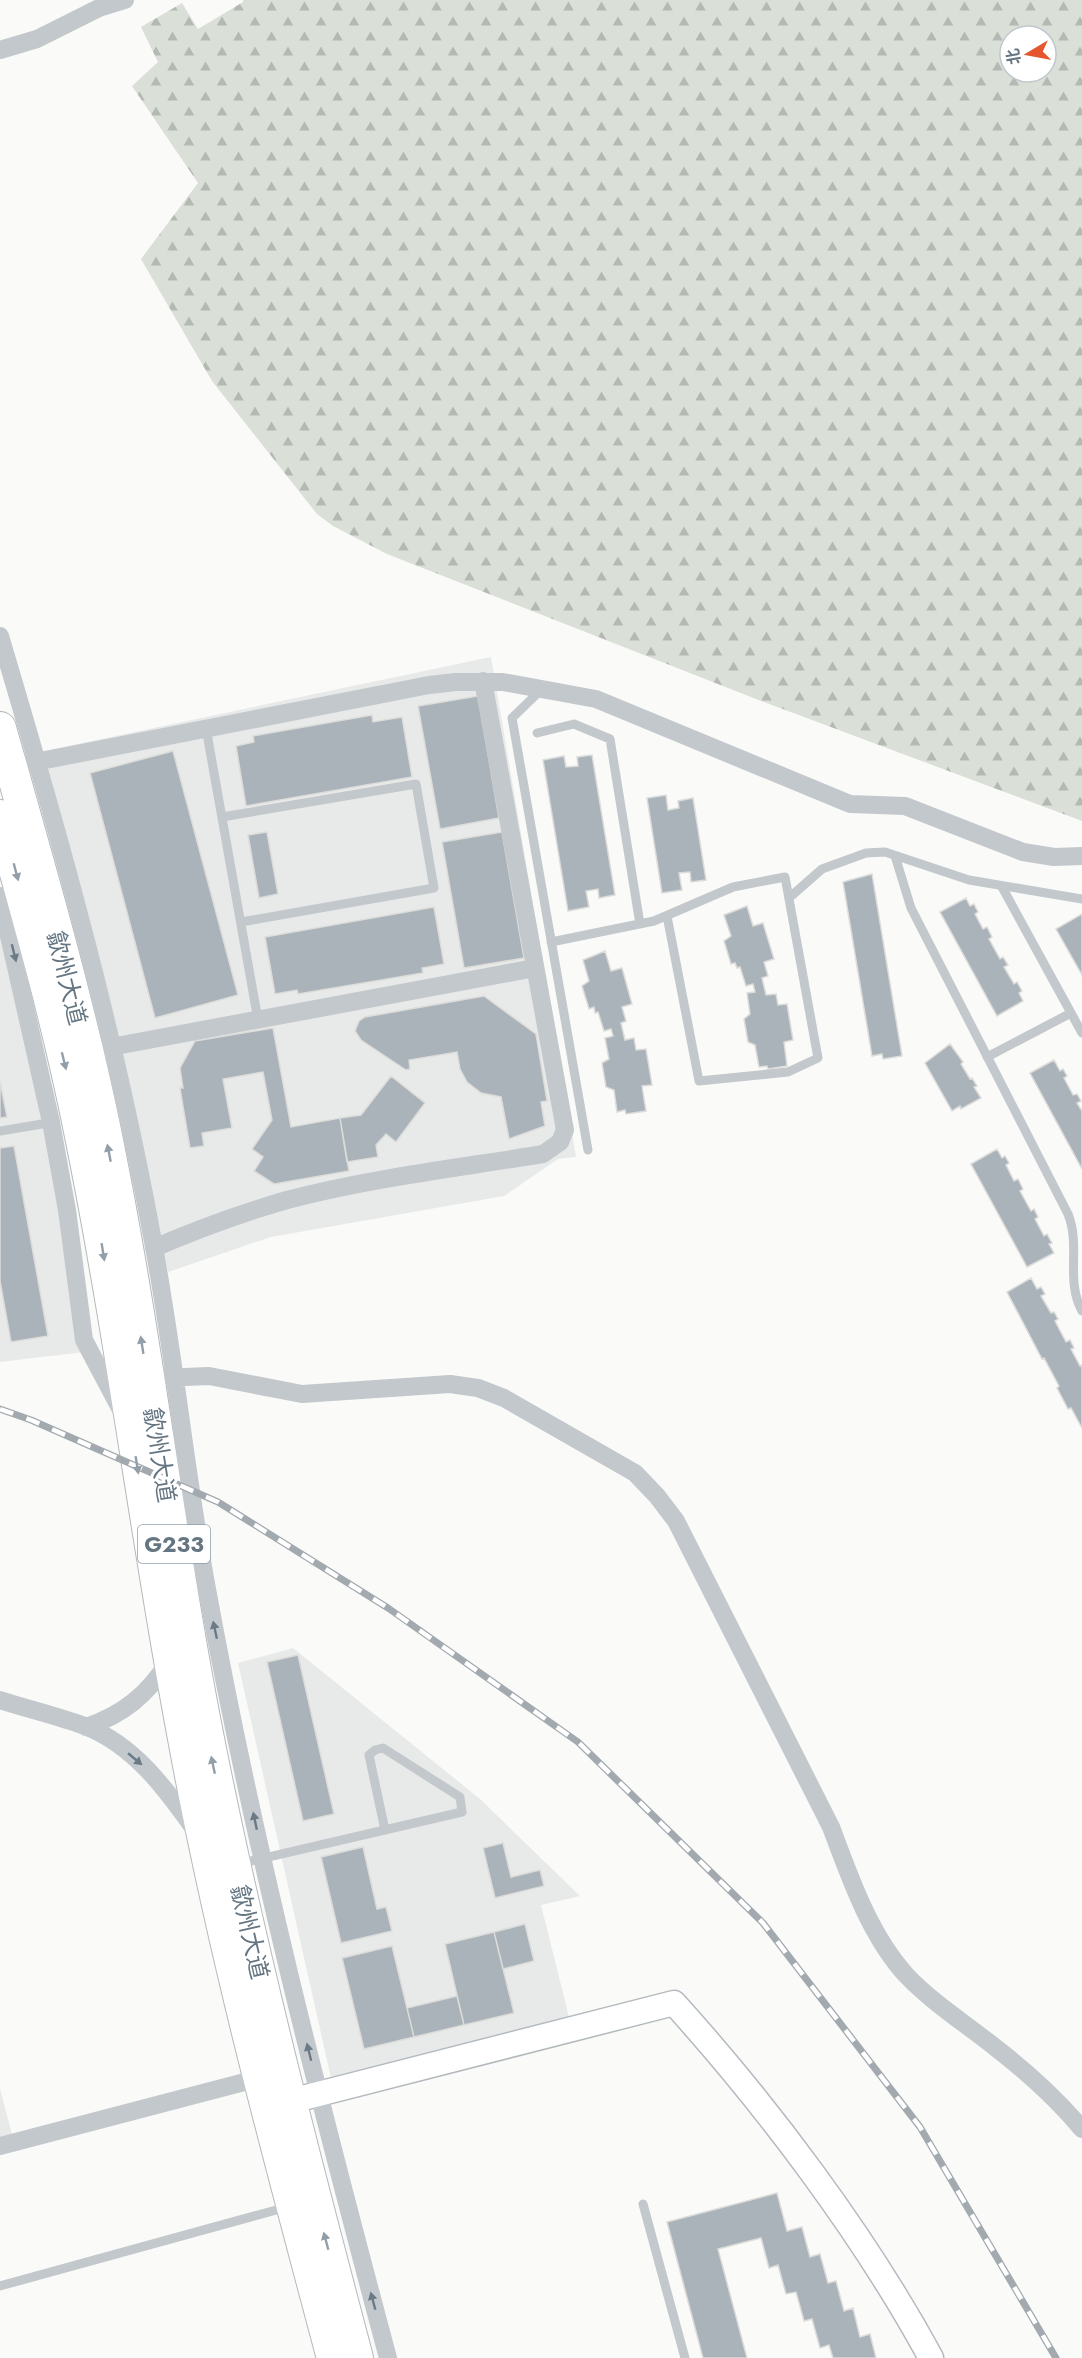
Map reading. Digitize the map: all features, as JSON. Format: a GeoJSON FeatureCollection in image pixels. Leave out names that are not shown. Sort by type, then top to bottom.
{"type":"FeatureCollection","features":[{"type":"Feature","properties":{"kind":"highway","name":"歙州大道"},"geometry":{"type":"LineString","coordinates":[[0,728],[24,764],[98,1049],[120,1210],[161,1378],[190,1639],[248,1862],[305,2098],[357,2358]]}},
{"type":"Feature","properties":{"kind":"highway","name":"歙州大道"},"geometry":{"type":"LineString","coordinates":[[0,816],[64,1120],[102,1246],[169,1661],[205,1844],[260,2078],[333,2358]]}},
{"type":"Feature","properties":{"kind":"street"},"geometry":{"type":"LineString","coordinates":[[0,50],[37,39],[99,8],[125,0]]}},
{"type":"Feature","properties":{"kind":"street"},"geometry":{"type":"LineString","coordinates":[[0,636],[24,764],[429,685],[483,681],[543,688],[596,699],[850,804],[905,806],[1023,852],[1054,857],[1082,856]]}},
{"type":"Feature","properties":{"kind":"street"},"geometry":{"type":"LineString","coordinates":[[154,1248],[210,1224],[290,1200],[550,1151],[560,1142],[565,1130],[483,681]]}},
{"type":"Feature","properties":{"kind":"street"},"geometry":{"type":"LineString","coordinates":[[0,896],[64,1120]]}},
{"type":"Feature","properties":{"kind":"street"},"geometry":{"type":"LineString","coordinates":[[535,968],[98,1049],[154,1248],[161,1378],[227,1378],[302,1394],[464,1385],[504,1398],[635,1473],[676,1521],[831,1827],[851,1880],[885,1947],[908,1976],[928,1996],[1038,2084],[1082,2130]]}},
{"type":"Feature","properties":{"kind":"street"},"geometry":{"type":"LineString","coordinates":[[86,1727],[111,1719],[127,1708],[152,1685],[169,1661]]}},
{"type":"Feature","properties":{"kind":"street"},"geometry":{"type":"LineString","coordinates":[[0,1700],[86,1727],[123,1749],[156,1778],[205,1844]]}},
{"type":"Feature","properties":{"kind":"street"},"geometry":{"type":"LineString","coordinates":[[388,2358],[305,2098],[674,2003],[750,2095],[824,2192],[904,2311],[931,2358]]}},
{"type":"Feature","properties":{"kind":"street"},"geometry":{"type":"LineString","coordinates":[[0,2146],[260,2078]]}},
{"type":"Feature","properties":{"kind":"lane"},"geometry":{"type":"LineString","coordinates":[[543,688],[512,718],[588,1150]]}},
{"type":"Feature","properties":{"kind":"lane"},"geometry":{"type":"LineString","coordinates":[[537,733],[574,724],[610,739],[640,924]]}},
{"type":"Feature","properties":{"kind":"lane"},"geometry":{"type":"LineString","coordinates":[[206,728],[258,1020]]}},
{"type":"Feature","properties":{"kind":"lane"},"geometry":{"type":"LineString","coordinates":[[222,817],[416,784],[434,888],[241,922]]}},
{"type":"Feature","properties":{"kind":"lane"},"geometry":{"type":"LineString","coordinates":[[789,898],[822,869],[866,853],[885,852],[940,872],[1002,887],[1082,899]]}},
{"type":"Feature","properties":{"kind":"lane"},"geometry":{"type":"LineString","coordinates":[[895,856],[911,908],[1071,1222],[1075,1240],[1073,1280],[1082,1311]]}},
{"type":"Feature","properties":{"kind":"lane"},"geometry":{"type":"LineString","coordinates":[[551,942],[640,924],[667,916],[733,887],[785,877],[818,1058],[788,1072],[699,1081],[667,916]]}},
{"type":"Feature","properties":{"kind":"lane"},"geometry":{"type":"LineString","coordinates":[[1002,887],[1082,1033]]}},
{"type":"Feature","properties":{"kind":"lane"},"geometry":{"type":"LineString","coordinates":[[987,1057],[1071,1013]]}},
{"type":"Feature","properties":{"kind":"lane"},"geometry":{"type":"LineString","coordinates":[[0,1131],[64,1120]]}},
{"type":"Feature","properties":{"kind":"lane"},"geometry":{"type":"LineString","coordinates":[[248,1862],[385,1830],[462,1812],[460,1797],[383,1748],[369,1755],[385,1830]]}},
{"type":"Feature","properties":{"kind":"lane"},"geometry":{"type":"LineString","coordinates":[[643,2204],[685,2358]]}},
{"type":"Feature","properties":{"kind":"lane"},"geometry":{"type":"LineString","coordinates":[[0,2286],[292,2206]]}},
{"type":"Feature","properties":{"kind":"shaded area"},"geometry":{"type":"Polygon","coordinates":[[[491,657],[576,1157],[558,1159],[504,1196],[271,1237],[168,1272],[116,1027],[44,751],[491,657]]]}},
{"type":"Feature","properties":{"kind":"shaded area"},"geometry":{"type":"Polygon","coordinates":[[[0,930],[51,1137],[84,1352],[0,1362],[0,930]]]}},
{"type":"Feature","properties":{"kind":"shaded area"},"geometry":{"type":"Polygon","coordinates":[[[293,1648],[480,1799],[580,1896],[541,1905],[570,2021],[331,2078],[238,1663],[293,1648]]]}},
{"type":"Feature","properties":{"kind":"shaded area"},"geometry":{"type":"Polygon","coordinates":[[[0,2089],[12,2134],[0,2137],[0,2089]]]}},
{"type":"Feature","properties":{"kind":"green space"},"geometry":{"type":"Polygon","coordinates":[[[243,0],[1082,0],[1082,821],[756,699],[387,554],[333,526],[317,514],[212,381],[141,259],[198,183],[132,86],[158,62],[141,27],[182,3],[198,29],[243,0]]]}},
{"type":"Feature","properties":{"kind":"building"},"geometry":{"type":"Polygon","coordinates":[[[478,696],[499,818],[440,829],[418,706],[478,696]]]}},
{"type":"Feature","properties":{"kind":"building"},"geometry":{"type":"Polygon","coordinates":[[[372,715],[373,722],[402,717],[412,777],[246,806],[236,746],[254,742],[253,736],[372,715]]]}},
{"type":"Feature","properties":{"kind":"building"},"geometry":{"type":"Polygon","coordinates":[[[173,751],[238,995],[155,1018],[90,773],[173,751]]]}},
{"type":"Feature","properties":{"kind":"building"},"geometry":{"type":"Polygon","coordinates":[[[592,755],[615,895],[599,898],[598,889],[586,891],[589,907],[568,911],[543,760],[564,756],[566,767],[578,766],[577,757],[592,755]]]}},
{"type":"Feature","properties":{"kind":"building"},"geometry":{"type":"Polygon","coordinates":[[[666,795],[668,810],[679,808],[678,801],[693,798],[706,880],[691,882],[690,872],[679,873],[682,890],[662,893],[647,798],[666,795]]]}},
{"type":"Feature","properties":{"kind":"building"},"geometry":{"type":"Polygon","coordinates":[[[267,832],[278,894],[259,898],[248,835],[267,832]]]}},
{"type":"Feature","properties":{"kind":"building"},"geometry":{"type":"Polygon","coordinates":[[[502,832],[524,958],[464,968],[442,842],[502,832]]]}},
{"type":"Feature","properties":{"kind":"building"},"geometry":{"type":"Polygon","coordinates":[[[872,874],[902,1056],[883,1059],[882,1054],[872,1056],[843,882],[872,874]]]}},
{"type":"Feature","properties":{"kind":"building"},"geometry":{"type":"Polygon","coordinates":[[[966,898],[970,906],[974,904],[978,912],[975,914],[983,929],[987,927],[992,937],[989,939],[1000,959],[1003,957],[1008,965],[1004,967],[1014,984],[1017,982],[1022,991],[1019,993],[1023,1001],[997,1016],[940,912],[966,898]]]}},
{"type":"Feature","properties":{"kind":"building"},"geometry":{"type":"Polygon","coordinates":[[[747,906],[753,926],[763,923],[774,959],[764,962],[768,976],[762,978],[766,995],[776,994],[778,1005],[787,1004],[793,1040],[784,1042],[787,1066],[768,1069],[767,1066],[759,1067],[755,1045],[748,1042],[744,1019],[750,1014],[747,993],[755,992],[753,984],[746,986],[740,967],[737,968],[735,963],[731,964],[724,941],[731,936],[724,915],[747,906]]]}},
{"type":"Feature","properties":{"kind":"building"},"geometry":{"type":"Polygon","coordinates":[[[434,907],[444,964],[422,968],[423,973],[298,994],[297,990],[275,994],[265,937],[434,907]]]}},
{"type":"Feature","properties":{"kind":"building"},"geometry":{"type":"Polygon","coordinates":[[[1082,914],[1082,975],[1056,929],[1082,914]]]}},
{"type":"Feature","properties":{"kind":"building"},"geometry":{"type":"Polygon","coordinates":[[[605,951],[611,971],[622,968],[632,1004],[622,1007],[626,1021],[621,1023],[625,1040],[634,1038],[636,1050],[646,1049],[652,1085],[642,1086],[646,1111],[626,1114],[625,1110],[617,1112],[614,1090],[606,1087],[602,1063],[609,1059],[605,1038],[613,1036],[611,1029],[604,1031],[594,1007],[589,1009],[582,986],[589,981],[583,960],[605,951]]]}},
{"type":"Feature","properties":{"kind":"building"},"geometry":{"type":"Polygon","coordinates":[[[484,996],[536,1034],[547,1101],[541,1102],[545,1126],[509,1139],[501,1097],[481,1093],[467,1082],[460,1069],[457,1052],[409,1060],[410,1069],[406,1070],[361,1040],[355,1031],[359,1021],[365,1017],[484,996]]]}},
{"type":"Feature","properties":{"kind":"building"},"geometry":{"type":"Polygon","coordinates":[[[273,1028],[291,1127],[340,1118],[349,1171],[274,1184],[254,1171],[263,1157],[252,1149],[272,1120],[263,1072],[223,1079],[232,1128],[202,1133],[204,1146],[190,1148],[180,1088],[183,1088],[180,1068],[195,1041],[273,1028]]]}},
{"type":"Feature","properties":{"kind":"building"},"geometry":{"type":"Polygon","coordinates":[[[950,1044],[963,1062],[961,1064],[970,1079],[972,1078],[977,1086],[974,1087],[981,1098],[961,1109],[960,1106],[952,1111],[925,1063],[950,1044]]]}},
{"type":"Feature","properties":{"kind":"building"},"geometry":{"type":"Polygon","coordinates":[[[1054,1060],[1060,1071],[1063,1069],[1067,1076],[1064,1078],[1073,1095],[1077,1094],[1081,1101],[1077,1103],[1082,1111],[1082,1169],[1030,1073],[1054,1060]]]}},
{"type":"Feature","properties":{"kind":"building"},"geometry":{"type":"Polygon","coordinates":[[[391,1076],[425,1103],[396,1142],[386,1134],[376,1145],[378,1157],[347,1162],[340,1118],[361,1115],[391,1076]]]}},
{"type":"Feature","properties":{"kind":"building"},"geometry":{"type":"Polygon","coordinates":[[[0,1082],[7,1117],[0,1118],[0,1082]]]}},
{"type":"Feature","properties":{"kind":"building"},"geometry":{"type":"Polygon","coordinates":[[[14,1146],[48,1336],[11,1342],[0,1281],[0,1148],[14,1146]]]}},
{"type":"Feature","properties":{"kind":"building"},"geometry":{"type":"Polygon","coordinates":[[[997,1149],[1002,1158],[1005,1156],[1009,1163],[1006,1165],[1014,1181],[1018,1179],[1023,1189],[1020,1191],[1031,1211],[1034,1209],[1038,1217],[1035,1219],[1044,1236],[1047,1234],[1052,1243],[1049,1244],[1054,1253],[1027,1267],[971,1164],[997,1149]]]}},
{"type":"Feature","properties":{"kind":"building"},"geometry":{"type":"Polygon","coordinates":[[[1031,1278],[1037,1289],[1041,1287],[1045,1294],[1041,1296],[1051,1313],[1054,1312],[1058,1319],[1055,1321],[1066,1342],[1070,1340],[1074,1348],[1071,1349],[1080,1366],[1082,1365],[1082,1428],[1071,1408],[1068,1409],[1057,1388],[1059,1386],[1044,1358],[1042,1359],[1007,1292],[1031,1278]]]}},
{"type":"Feature","properties":{"kind":"building"},"geometry":{"type":"Polygon","coordinates":[[[298,1655],[334,1814],[303,1821],[267,1662],[298,1655]]]}},
{"type":"Feature","properties":{"kind":"building"},"geometry":{"type":"Polygon","coordinates":[[[503,1843],[511,1877],[540,1870],[544,1886],[495,1898],[483,1848],[503,1843]]]}},
{"type":"Feature","properties":{"kind":"building"},"geometry":{"type":"Polygon","coordinates":[[[363,1847],[377,1909],[386,1907],[392,1931],[341,1943],[321,1857],[363,1847]]]}},
{"type":"Feature","properties":{"kind":"building"},"geometry":{"type":"Polygon","coordinates":[[[525,1924],[534,1961],[503,1969],[494,1932],[525,1924]]]}},
{"type":"Feature","properties":{"kind":"building"},"geometry":{"type":"Polygon","coordinates":[[[494,1932],[514,2013],[464,2025],[445,1944],[494,1932]]]}},
{"type":"Feature","properties":{"kind":"building"},"geometry":{"type":"Polygon","coordinates":[[[392,1946],[414,2037],[364,2049],[342,1958],[392,1946]]]}},
{"type":"Feature","properties":{"kind":"building"},"geometry":{"type":"Polygon","coordinates":[[[457,1996],[464,2025],[414,2037],[407,2008],[457,1996]]]}},
{"type":"Feature","properties":{"kind":"building"},"geometry":{"type":"Polygon","coordinates":[[[777,2193],[787,2231],[802,2227],[810,2257],[820,2254],[828,2283],[836,2281],[844,2311],[853,2308],[860,2337],[870,2334],[876,2358],[833,2358],[829,2345],[820,2348],[812,2319],[804,2321],[796,2292],[786,2294],[778,2265],[769,2268],[761,2238],[718,2249],[747,2358],[703,2358],[667,2222],[777,2193]]]}},
{"type":"Feature","properties":{"kind":"railway"},"geometry":{"type":"LineString","coordinates":[[0,1409],[31,1420],[218,1502],[388,1608],[578,1742],[763,1923],[920,2127],[1056,2358]]}}]}
